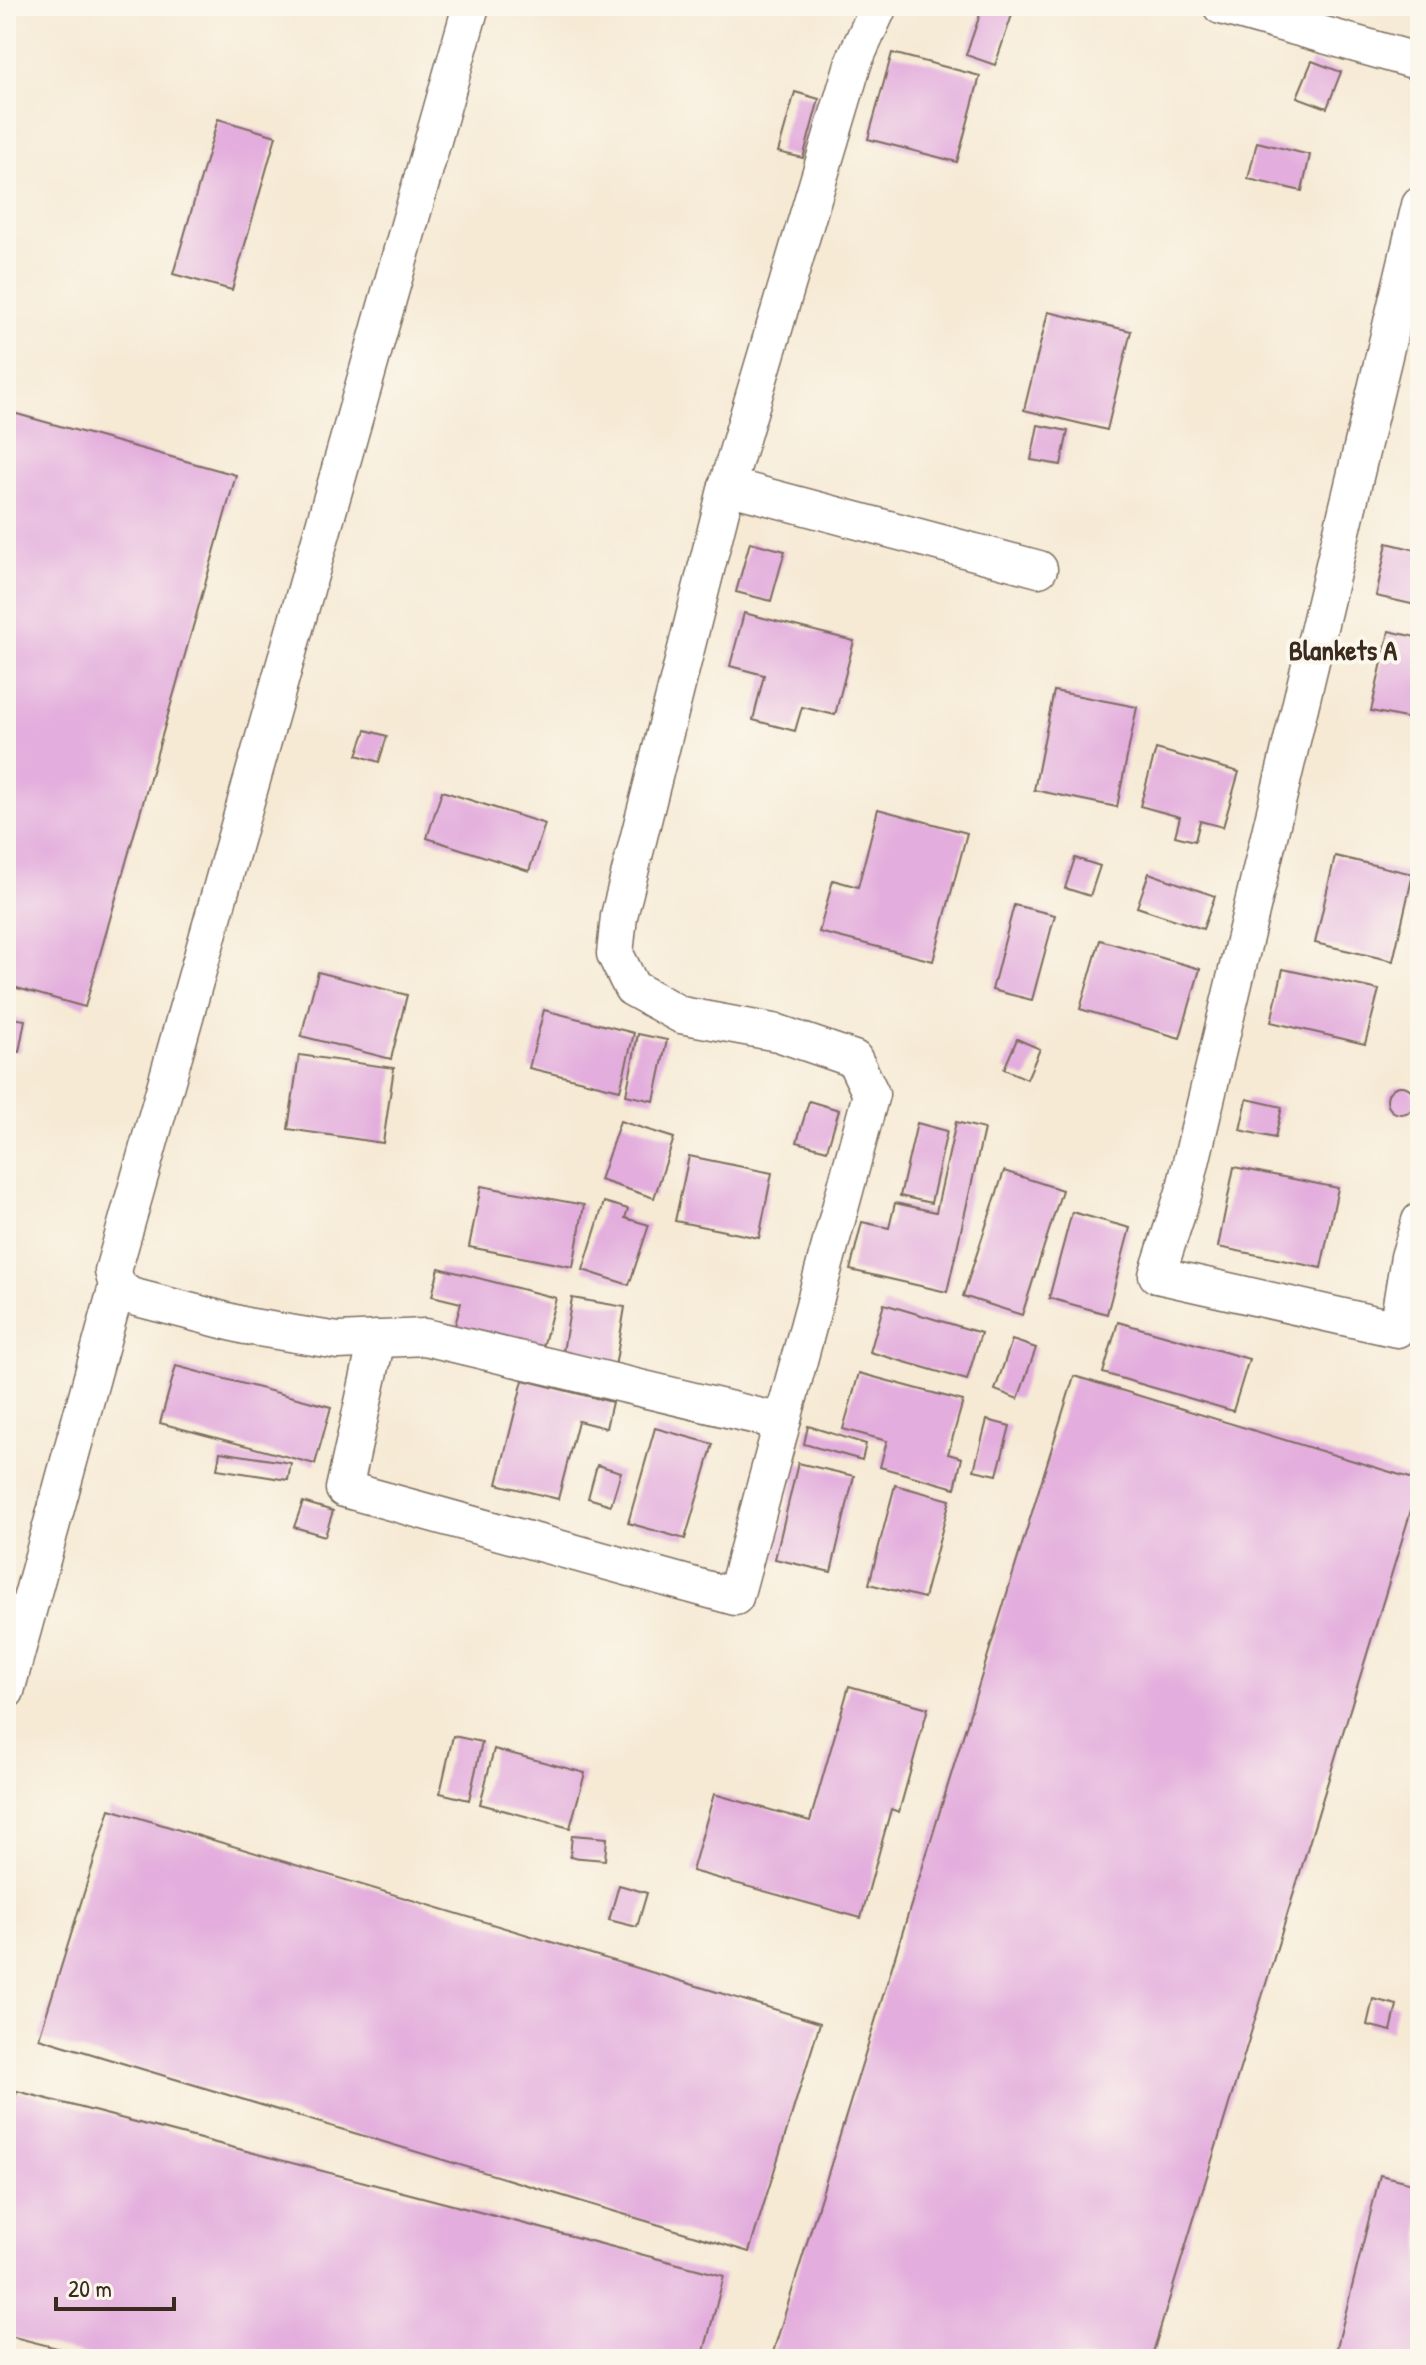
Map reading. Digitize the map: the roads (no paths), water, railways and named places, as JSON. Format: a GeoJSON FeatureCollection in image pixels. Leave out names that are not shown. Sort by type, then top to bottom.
{"type":"FeatureCollection","features":[{"type":"Feature","properties":{"kind":"street"},"geometry":{"type":"LineString","coordinates":[[6,1691],[117,1286],[113,1271],[471,6]]}},
{"type":"Feature","properties":{"kind":"street"},"geometry":{"type":"LineString","coordinates":[[377,1339],[344,1489],[735,1597],[871,1094],[854,1059],[778,1033],[681,1015],[632,988],[615,954],[619,916],[727,486],[854,61],[879,6]]}},
{"type":"Feature","properties":{"kind":"street"},"geometry":{"type":"LineString","coordinates":[[1221,6],[1420,62]]}},
{"type":"Feature","properties":{"kind":"street"},"geometry":{"type":"LineString","coordinates":[[1420,205],[1184,1192],[1157,1275],[1397,1329],[1409,1257],[1420,1221]]}},
{"type":"Feature","properties":{"kind":"street"},"geometry":{"type":"LineString","coordinates":[[727,486],[1039,569]]}},
{"type":"Feature","properties":{"kind":"street"},"geometry":{"type":"LineString","coordinates":[[117,1286],[130,1296],[246,1326],[338,1341],[425,1337],[782,1422]]}},
{"type":"Feature","properties":{"kind":"district","name":"Blankets A"},"geometry":{"type":"Point","coordinates":[1343,650]}}]}
